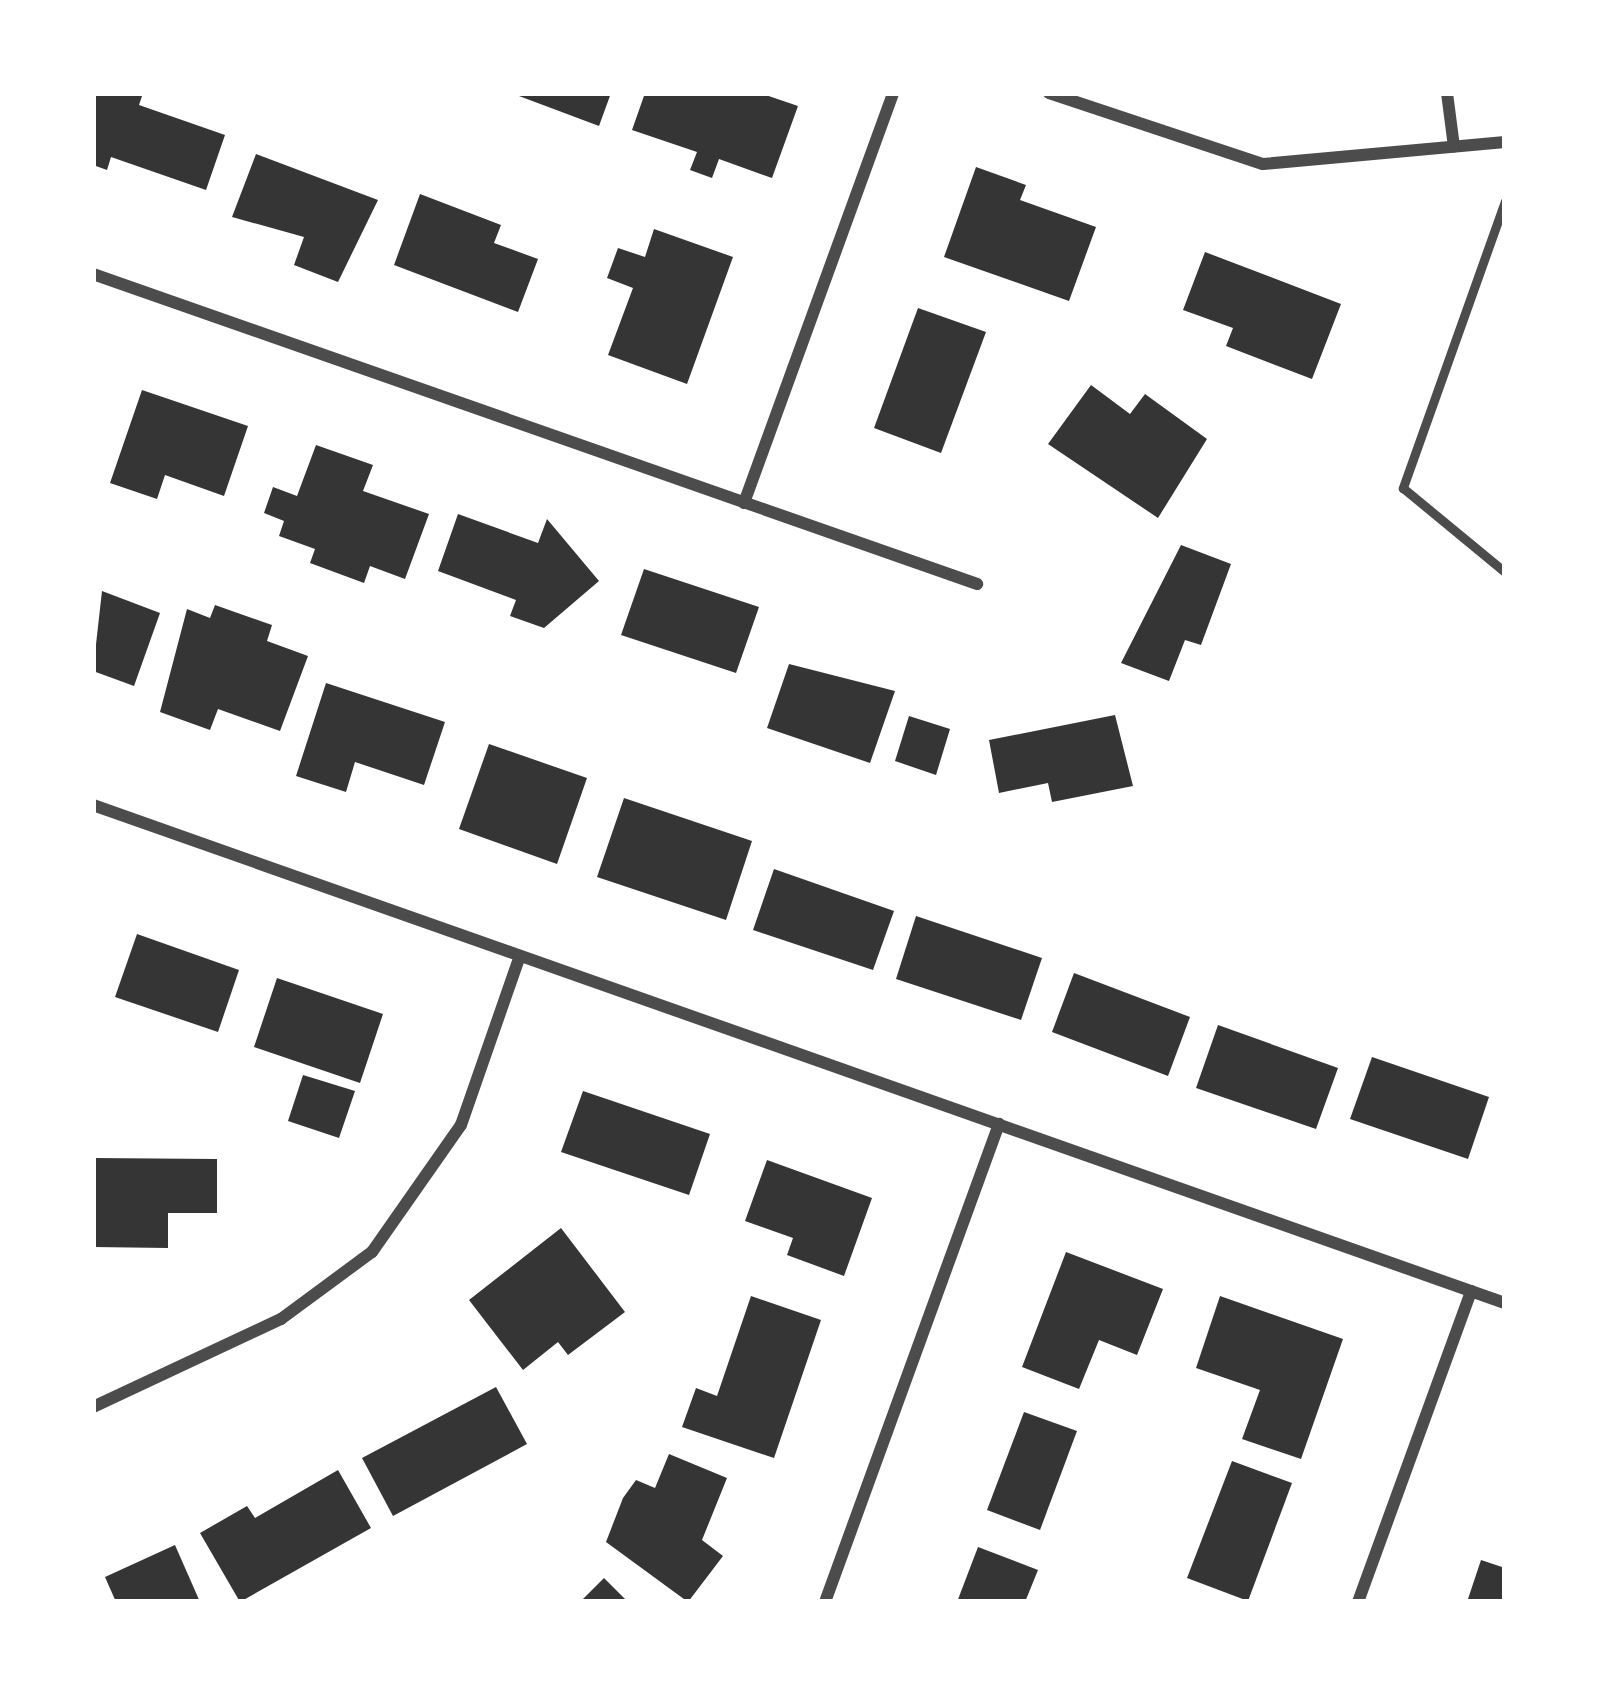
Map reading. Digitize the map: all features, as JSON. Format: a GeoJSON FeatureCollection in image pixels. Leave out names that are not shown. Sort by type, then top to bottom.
{"type":"FeatureCollection","features":[{"type":"Feature","properties":{"kind":"street"},"geometry":{"type":"LineString","coordinates":[[744,502],[893,93]]}},
{"type":"Feature","properties":{"kind":"street"},"geometry":{"type":"LineString","coordinates":[[1049,93],[1263,164],[1505,142]]}},
{"type":"Feature","properties":{"kind":"street"},"geometry":{"type":"LineString","coordinates":[[1447,93],[1454,147]]}},
{"type":"Feature","properties":{"kind":"street"},"geometry":{"type":"LineString","coordinates":[[93,274],[977,584]]}},
{"type":"Feature","properties":{"kind":"street"},"geometry":{"type":"LineString","coordinates":[[93,805],[1505,1303]]}},
{"type":"Feature","properties":{"kind":"street"},"geometry":{"type":"LineString","coordinates":[[93,1407],[281,1319],[372,1252],[461,1125],[520,956]]}},
{"type":"Feature","properties":{"kind":"street"},"geometry":{"type":"LineString","coordinates":[[825,1602],[999,1124]]}},
{"type":"Feature","properties":{"kind":"street"},"geometry":{"type":"LineString","coordinates":[[1358,1602],[1471,1291]]}},
{"type":"Feature","properties":{"kind":"lane"},"geometry":{"type":"LineString","coordinates":[[1505,201],[1403,488],[1505,572]]}},
{"type":"Feature","properties":{"kind":"building"},"geometry":{"type":"Polygon","coordinates":[[[93,93],[143,93],[139,105],[225,135],[206,190],[111,157],[107,170],[93,165],[93,93]]]}},
{"type":"Feature","properties":{"kind":"building"},"geometry":{"type":"Polygon","coordinates":[[[511,93],[611,93],[599,126],[511,93]]]}},
{"type":"Feature","properties":{"kind":"building"},"geometry":{"type":"Polygon","coordinates":[[[645,93],[760,93],[798,106],[772,178],[719,159],[712,178],[690,170],[697,152],[632,130],[645,93]]]}},
{"type":"Feature","properties":{"kind":"building"},"geometry":{"type":"Polygon","coordinates":[[[256,154],[378,200],[338,282],[294,265],[304,237],[232,217],[256,154]]]}},
{"type":"Feature","properties":{"kind":"building"},"geometry":{"type":"Polygon","coordinates":[[[976,167],[1026,185],[1020,200],[1096,227],[1069,301],[944,257],[976,167]]]}},
{"type":"Feature","properties":{"kind":"building"},"geometry":{"type":"Polygon","coordinates":[[[420,194],[501,225],[494,243],[538,259],[518,312],[394,265],[420,194]]]}},
{"type":"Feature","properties":{"kind":"building"},"geometry":{"type":"Polygon","coordinates":[[[654,229],[733,257],[687,384],[608,355],[633,288],[607,278],[618,248],[645,257],[654,229]]]}},
{"type":"Feature","properties":{"kind":"building"},"geometry":{"type":"Polygon","coordinates":[[[1205,252],[1341,304],[1312,379],[1226,346],[1233,328],[1183,310],[1205,252]]]}},
{"type":"Feature","properties":{"kind":"building"},"geometry":{"type":"Polygon","coordinates":[[[918,308],[986,332],[941,453],[874,428],[918,308]]]}},
{"type":"Feature","properties":{"kind":"building"},"geometry":{"type":"Polygon","coordinates":[[[1091,385],[1130,414],[1145,394],[1207,439],[1158,518],[1048,444],[1091,385]]]}},
{"type":"Feature","properties":{"kind":"building"},"geometry":{"type":"Polygon","coordinates":[[[142,390],[248,426],[224,496],[165,475],[157,499],[110,483],[142,390]]]}},
{"type":"Feature","properties":{"kind":"building"},"geometry":{"type":"Polygon","coordinates":[[[316,445],[373,465],[363,491],[429,514],[405,579],[370,566],[364,583],[310,563],[315,549],[279,536],[284,521],[264,513],[273,487],[297,496],[316,445]]]}},
{"type":"Feature","properties":{"kind":"building"},"geometry":{"type":"Polygon","coordinates":[[[458,514],[538,543],[547,519],[599,581],[544,628],[510,616],[516,600],[438,571],[458,514]]]}},
{"type":"Feature","properties":{"kind":"building"},"geometry":{"type":"Polygon","coordinates":[[[1181,545],[1231,564],[1201,645],[1185,640],[1169,681],[1121,663],[1181,545]]]}},
{"type":"Feature","properties":{"kind":"building"},"geometry":{"type":"Polygon","coordinates":[[[644,569],[759,607],[736,673],[621,635],[644,569]]]}},
{"type":"Feature","properties":{"kind":"building"},"geometry":{"type":"Polygon","coordinates":[[[102,591],[160,613],[134,686],[93,671],[102,591]]]}},
{"type":"Feature","properties":{"kind":"building"},"geometry":{"type":"Polygon","coordinates":[[[215,605],[272,625],[267,641],[308,656],[280,731],[218,709],[210,730],[160,712],[187,609],[210,618],[215,605]]]}},
{"type":"Feature","properties":{"kind":"building"},"geometry":{"type":"Polygon","coordinates":[[[789,664],[895,691],[870,763],[767,728],[789,664]]]}},
{"type":"Feature","properties":{"kind":"building"},"geometry":{"type":"Polygon","coordinates":[[[326,683],[445,722],[424,785],[355,762],[346,792],[296,776],[326,683]]]}},
{"type":"Feature","properties":{"kind":"building"},"geometry":{"type":"Polygon","coordinates":[[[1115,715],[1133,786],[1052,802],[1048,783],[999,793],[989,740],[1115,715]]]}},
{"type":"Feature","properties":{"kind":"building"},"geometry":{"type":"Polygon","coordinates":[[[909,716],[950,729],[936,775],[895,761],[909,716]]]}},
{"type":"Feature","properties":{"kind":"building"},"geometry":{"type":"Polygon","coordinates":[[[489,744],[587,778],[557,864],[459,829],[489,744]]]}},
{"type":"Feature","properties":{"kind":"building"},"geometry":{"type":"Polygon","coordinates":[[[624,798],[752,841],[726,920],[597,877],[624,798]]]}},
{"type":"Feature","properties":{"kind":"building"},"geometry":{"type":"Polygon","coordinates":[[[774,869],[894,911],[873,970],[753,930],[774,869]]]}},
{"type":"Feature","properties":{"kind":"building"},"geometry":{"type":"Polygon","coordinates":[[[916,916],[1042,958],[1021,1020],[896,979],[916,916]]]}},
{"type":"Feature","properties":{"kind":"building"},"geometry":{"type":"Polygon","coordinates":[[[137,934],[239,970],[218,1032],[115,997],[137,934]]]}},
{"type":"Feature","properties":{"kind":"building"},"geometry":{"type":"Polygon","coordinates":[[[1074,973],[1190,1017],[1168,1076],[1052,1032],[1074,973]]]}},
{"type":"Feature","properties":{"kind":"building"},"geometry":{"type":"Polygon","coordinates":[[[277,978],[383,1014],[360,1083],[254,1047],[277,978]]]}},
{"type":"Feature","properties":{"kind":"building"},"geometry":{"type":"Polygon","coordinates":[[[1218,1025],[1338,1068],[1316,1129],[1196,1088],[1218,1025]]]}},
{"type":"Feature","properties":{"kind":"building"},"geometry":{"type":"Polygon","coordinates":[[[1372,1057],[1489,1097],[1468,1159],[1350,1119],[1372,1057]]]}},
{"type":"Feature","properties":{"kind":"building"},"geometry":{"type":"Polygon","coordinates":[[[303,1075],[355,1091],[339,1138],[288,1121],[303,1075]]]}},
{"type":"Feature","properties":{"kind":"building"},"geometry":{"type":"Polygon","coordinates":[[[583,1091],[710,1134],[689,1195],[561,1152],[583,1091]]]}},
{"type":"Feature","properties":{"kind":"building"},"geometry":{"type":"Polygon","coordinates":[[[93,1158],[217,1159],[217,1213],[168,1213],[168,1248],[93,1247],[93,1158]]]}},
{"type":"Feature","properties":{"kind":"building"},"geometry":{"type":"Polygon","coordinates":[[[767,1160],[872,1198],[844,1276],[787,1255],[793,1238],[745,1221],[767,1160]]]}},
{"type":"Feature","properties":{"kind":"building"},"geometry":{"type":"Polygon","coordinates":[[[561,1228],[625,1312],[568,1355],[558,1342],[523,1370],[469,1300],[561,1228]]]}},
{"type":"Feature","properties":{"kind":"building"},"geometry":{"type":"Polygon","coordinates":[[[1066,1252],[1163,1289],[1137,1355],[1099,1340],[1079,1389],[1022,1367],[1066,1252]]]}},
{"type":"Feature","properties":{"kind":"building"},"geometry":{"type":"Polygon","coordinates":[[[751,1296],[821,1320],[774,1458],[682,1427],[696,1388],[717,1396],[751,1296]]]}},
{"type":"Feature","properties":{"kind":"building"},"geometry":{"type":"Polygon","coordinates":[[[1220,1296],[1343,1339],[1301,1459],[1242,1439],[1260,1390],[1196,1368],[1220,1296]]]}},
{"type":"Feature","properties":{"kind":"building"},"geometry":{"type":"Polygon","coordinates":[[[496,1387],[527,1444],[393,1516],[362,1458],[496,1387]]]}},
{"type":"Feature","properties":{"kind":"building"},"geometry":{"type":"Polygon","coordinates":[[[1024,1412],[1077,1431],[1040,1530],[987,1510],[1024,1412]]]}},
{"type":"Feature","properties":{"kind":"building"},"geometry":{"type":"Polygon","coordinates":[[[669,1454],[727,1478],[702,1540],[723,1556],[688,1602],[606,1542],[623,1498],[636,1480],[655,1488],[669,1454]]]}},
{"type":"Feature","properties":{"kind":"building"},"geometry":{"type":"Polygon","coordinates":[[[1232,1461],[1292,1483],[1248,1601],[1187,1578],[1232,1461]]]}},
{"type":"Feature","properties":{"kind":"building"},"geometry":{"type":"Polygon","coordinates":[[[338,1470],[371,1528],[240,1602],[200,1533],[247,1506],[255,1518],[338,1470]]]}},
{"type":"Feature","properties":{"kind":"building"},"geometry":{"type":"Polygon","coordinates":[[[175,1545],[200,1602],[116,1602],[105,1577],[175,1545]]]}},
{"type":"Feature","properties":{"kind":"building"},"geometry":{"type":"Polygon","coordinates":[[[978,1547],[1038,1570],[1025,1602],[957,1602],[978,1547]]]}},
{"type":"Feature","properties":{"kind":"building"},"geometry":{"type":"Polygon","coordinates":[[[1481,1560],[1505,1568],[1505,1602],[1467,1602],[1481,1560]]]}},
{"type":"Feature","properties":{"kind":"building"},"geometry":{"type":"Polygon","coordinates":[[[604,1578],[628,1602],[580,1602],[604,1578]]]}}]}
